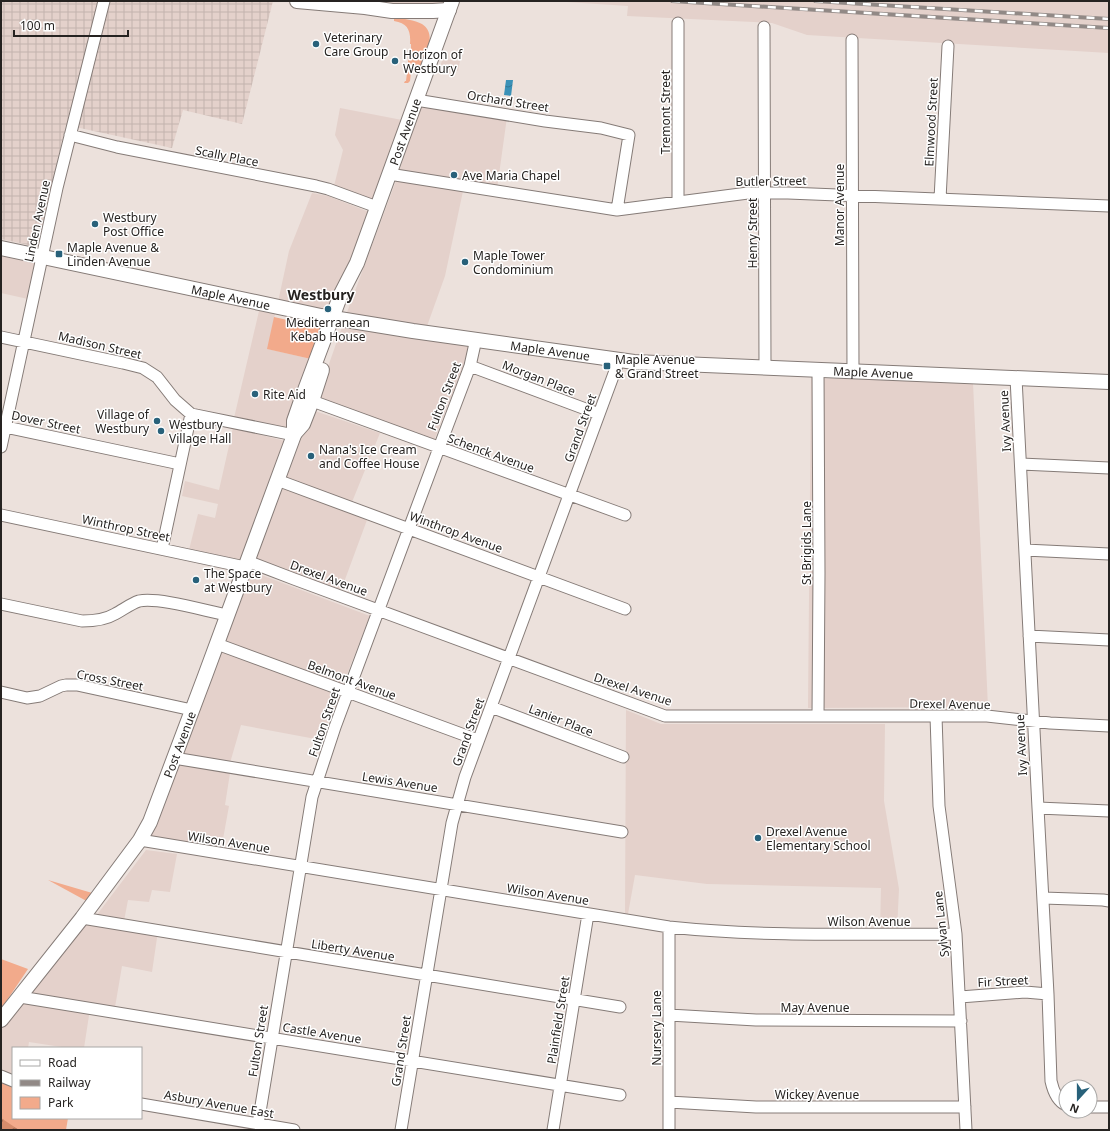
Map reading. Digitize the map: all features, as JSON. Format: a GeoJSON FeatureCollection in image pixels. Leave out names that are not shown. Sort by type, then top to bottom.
{"type":"FeatureCollection","features":[{"type":"Feature","properties":{"kind":"main road"},"geometry":{"type":"LineString","coordinates":[[297,1],[392,11],[434,22],[443,26]]}},
{"type":"Feature","properties":{"kind":"main road"},"geometry":{"type":"LineString","coordinates":[[392,11],[433,11],[450,6]]}},
{"type":"Feature","properties":{"kind":"main road","name":"Post Avenue"},"geometry":{"type":"LineString","coordinates":[[1,1020],[82,918],[140,840],[150,822],[294,435],[294,421],[324,366],[337,319],[355,278],[357,263],[450,6]]}},
{"type":"Feature","properties":{"kind":"main road","name":"Maple Avenue"},"geometry":{"type":"LineString","coordinates":[[1,248],[278,308],[337,319],[634,362],[1109,382]]}},
{"type":"Feature","properties":{"kind":"street","name":"Linden Avenue"},"geometry":{"type":"LineString","coordinates":[[1,447],[3,426],[24,342],[57,188],[104,1]]}},
{"type":"Feature","properties":{"kind":"street","name":"Tremont Street"},"geometry":{"type":"LineString","coordinates":[[678,23],[678,202]]}},
{"type":"Feature","properties":{"kind":"street","name":"Henry Street"},"geometry":{"type":"LineString","coordinates":[[764,27],[765,367]]}},
{"type":"Feature","properties":{"kind":"street","name":"Manor Avenue"},"geometry":{"type":"LineString","coordinates":[[852,40],[853,371]]}},
{"type":"Feature","properties":{"kind":"street","name":"Elmwood Street"},"geometry":{"type":"LineString","coordinates":[[940,199],[948,46]]}},
{"type":"Feature","properties":{"kind":"street","name":"Orchard Street"},"geometry":{"type":"LineString","coordinates":[[416,100],[596,128],[629,135],[617,210]]}},
{"type":"Feature","properties":{"kind":"street","name":"Scally Place"},"geometry":{"type":"LineString","coordinates":[[70,134],[114,146],[316,186],[377,207]]}},
{"type":"Feature","properties":{"kind":"street","name":"Butler Street"},"geometry":{"type":"LineString","coordinates":[[389,174],[617,210],[748,193],[788,193],[1109,206]]}},
{"type":"Feature","properties":{"kind":"street","name":"Madison Street"},"geometry":{"type":"LineString","coordinates":[[1,337],[143,368],[157,377],[175,400],[191,414],[294,435]]}},
{"type":"Feature","properties":{"kind":"street","name":"Fulton Street"},"geometry":{"type":"LineString","coordinates":[[257,1127],[312,797],[378,610],[470,366],[476,339]]}},
{"type":"Feature","properties":{"kind":"street","name":"Grand Street"},"geometry":{"type":"LineString","coordinates":[[401,1130],[452,824],[457,805],[478,740],[619,360]]}},
{"type":"Feature","properties":{"kind":"street","name":"Morgan Place"},"geometry":{"type":"LineString","coordinates":[[470,366],[599,414]]}},
{"type":"Feature","properties":{"kind":"street","name":"St Brigids Lane"},"geometry":{"type":"LineString","coordinates":[[818,370],[818,716]]}},
{"type":"Feature","properties":{"kind":"street","name":"Ivy Avenue"},"geometry":{"type":"LineString","coordinates":[[1016,378],[1048,994],[1051,1081],[1053,1090],[1058,1098]]}},
{"type":"Feature","properties":{"kind":"street","name":"Schenck Avenue"},"geometry":{"type":"LineString","coordinates":[[307,399],[569,496],[625,515]]}},
{"type":"Feature","properties":{"kind":"street"},"geometry":{"type":"LineString","coordinates":[[162,549],[191,414]]}},
{"type":"Feature","properties":{"kind":"street","name":"Dover Street"},"geometry":{"type":"LineString","coordinates":[[3,426],[180,464]]}},
{"type":"Feature","properties":{"kind":"street"},"geometry":{"type":"LineString","coordinates":[[1021,464],[1109,468]]}},
{"type":"Feature","properties":{"kind":"street","name":"Winthrop Avenue"},"geometry":{"type":"LineString","coordinates":[[277,480],[625,609]]}},
{"type":"Feature","properties":{"kind":"street","name":"Winthrop Street"},"geometry":{"type":"LineString","coordinates":[[1,515],[162,549],[246,564]]}},
{"type":"Feature","properties":{"kind":"street"},"geometry":{"type":"LineString","coordinates":[[1025,550],[1109,554]]}},
{"type":"Feature","properties":{"kind":"street","name":"Drexel Avenue"},"geometry":{"type":"LineString","coordinates":[[246,564],[378,610],[665,716],[987,716],[1050,723],[1109,726]]}},
{"type":"Feature","properties":{"kind":"street"},"geometry":{"type":"LineString","coordinates":[[1,604],[82,621],[95,621],[107,618],[132,604],[151,600],[227,615]]}},
{"type":"Feature","properties":{"kind":"street"},"geometry":{"type":"LineString","coordinates":[[1029,636],[1109,640]]}},
{"type":"Feature","properties":{"kind":"street","name":"Belmont Avenue"},"geometry":{"type":"LineString","coordinates":[[217,644],[478,740]]}},
{"type":"Feature","properties":{"kind":"street","name":"Cross Street"},"geometry":{"type":"LineString","coordinates":[[1,692],[27,698],[40,696],[61,686],[76,685],[192,710]]}},
{"type":"Feature","properties":{"kind":"street","name":"Lanier Place"},"geometry":{"type":"LineString","coordinates":[[491,707],[623,757]]}},
{"type":"Feature","properties":{"kind":"street","name":"Sylvan Lane"},"geometry":{"type":"LineString","coordinates":[[936,716],[939,806],[956,934],[966,1130]]}},
{"type":"Feature","properties":{"kind":"street","name":"Lewis Avenue"},"geometry":{"type":"LineString","coordinates":[[174,758],[622,832]]}},
{"type":"Feature","properties":{"kind":"street"},"geometry":{"type":"LineString","coordinates":[[1038,808],[1109,811]]}},
{"type":"Feature","properties":{"kind":"street","name":"Wilson Avenue"},"geometry":{"type":"LineString","coordinates":[[140,840],[669,927],[751,933],[956,934]]}},
{"type":"Feature","properties":{"kind":"street"},"geometry":{"type":"LineString","coordinates":[[1043,898],[1109,901]]}},
{"type":"Feature","properties":{"kind":"street","name":"Plainfield Street"},"geometry":{"type":"LineString","coordinates":[[553,1130],[588,914]]}},
{"type":"Feature","properties":{"kind":"street","name":"Liberty Avenue"},"geometry":{"type":"LineString","coordinates":[[82,918],[620,1007]]}},
{"type":"Feature","properties":{"kind":"street","name":"Nursery Lane"},"geometry":{"type":"LineString","coordinates":[[669,927],[669,1130]]}},
{"type":"Feature","properties":{"kind":"street","name":"Fir Street"},"geometry":{"type":"LineString","coordinates":[[960,997],[1025,992],[1048,994]]}},
{"type":"Feature","properties":{"kind":"street","name":"Castle Avenue"},"geometry":{"type":"LineString","coordinates":[[20,997],[620,1095]]}},
{"type":"Feature","properties":{"kind":"street","name":"May Avenue"},"geometry":{"type":"LineString","coordinates":[[669,1015],[756,1020],[961,1021]]}},
{"type":"Feature","properties":{"kind":"street"},"geometry":{"type":"LineString","coordinates":[[1,1076],[12,1080]]}},
{"type":"Feature","properties":{"kind":"street","name":"Wickey Avenue"},"geometry":{"type":"LineString","coordinates":[[669,1102],[756,1107],[965,1107]]}},
{"type":"Feature","properties":{"kind":"street","name":"Asbury Avenue East"},"geometry":{"type":"LineString","coordinates":[[142,1104],[257,1127],[294,1130]]}},
{"type":"Feature","properties":{"kind":"street"},"geometry":{"type":"LineString","coordinates":[[1098,1107],[1109,1107]]}},
{"type":"Feature","properties":{"kind":"shaded area"},"geometry":{"type":"Polygon","coordinates":[[[1,1],[273,1],[242,124],[183,110],[172,148],[66,125],[37,247],[1,239],[1,1]]]}},
{"type":"Feature","properties":{"kind":"shaded area"},"geometry":{"type":"Polygon","coordinates":[[[354,1],[445,1],[440,5],[421,8],[354,1]]]}},
{"type":"Feature","properties":{"kind":"shaded area"},"geometry":{"type":"Polygon","coordinates":[[[551,1],[1109,1],[1109,53],[807,35],[772,23],[627,16],[628,6],[551,1]]]}},
{"type":"Feature","properties":{"kind":"shaded area"},"geometry":{"type":"Polygon","coordinates":[[[443,59],[460,61],[458,71],[439,68],[443,59]]]}},
{"type":"Feature","properties":{"kind":"shaded area"},"geometry":{"type":"Polygon","coordinates":[[[420,103],[507,117],[497,189],[399,172],[420,103]]]}},
{"type":"Feature","properties":{"kind":"shaded area"},"geometry":{"type":"Polygon","coordinates":[[[340,108],[402,120],[373,202],[334,186],[343,150],[335,135],[340,108]]]}},
{"type":"Feature","properties":{"kind":"shaded area"},"geometry":{"type":"Polygon","coordinates":[[[396,181],[463,191],[445,276],[426,329],[346,315],[396,181]]]}},
{"type":"Feature","properties":{"kind":"shaded area"},"geometry":{"type":"Polygon","coordinates":[[[312,193],[328,196],[369,212],[332,314],[278,302],[289,251],[312,193]]]}},
{"type":"Feature","properties":{"kind":"shaded area"},"geometry":{"type":"Polygon","coordinates":[[[1,256],[36,263],[28,299],[1,293],[1,256]]]}},
{"type":"Feature","properties":{"kind":"shaded area"},"geometry":{"type":"Polygon","coordinates":[[[259,311],[275,314],[268,349],[311,359],[287,428],[234,418],[259,311]]]}},
{"type":"Feature","properties":{"kind":"shaded area"},"geometry":{"type":"Polygon","coordinates":[[[342,327],[471,346],[433,443],[317,398],[342,327]]]}},
{"type":"Feature","properties":{"kind":"shaded area"},"geometry":{"type":"Polygon","coordinates":[[[811,378],[973,383],[988,707],[808,708],[811,378]]]}},
{"type":"Feature","properties":{"kind":"shaded area"},"geometry":{"type":"Polygon","coordinates":[[[312,410],[380,433],[348,512],[367,520],[340,593],[254,561],[312,410]]]}},
{"type":"Feature","properties":{"kind":"shaded area"},"geometry":{"type":"Polygon","coordinates":[[[233,428],[285,441],[240,562],[189,550],[198,514],[215,518],[218,504],[182,496],[185,481],[219,490],[233,428]]]}},
{"type":"Feature","properties":{"kind":"shaded area"},"geometry":{"type":"Polygon","coordinates":[[[251,571],[370,616],[321,740],[241,725],[230,763],[183,756],[251,571]]]}},
{"type":"Feature","properties":{"kind":"shaded area","name":"Drexel Avenue Elementary School"},"geometry":{"type":"Polygon","coordinates":[[[626,710],[661,724],[885,724],[884,801],[899,889],[897,930],[880,930],[881,888],[707,884],[635,875],[628,914],[625,913],[626,710]]]}},
{"type":"Feature","properties":{"kind":"shaded area"},"geometry":{"type":"Polygon","coordinates":[[[178,764],[230,773],[225,805],[229,806],[221,850],[150,837],[178,764]]]}},
{"type":"Feature","properties":{"kind":"shaded area"},"geometry":{"type":"Polygon","coordinates":[[[146,850],[177,854],[170,892],[152,890],[149,902],[128,900],[124,921],[96,916],[146,850]]]}},
{"type":"Feature","properties":{"kind":"shaded area"},"geometry":{"type":"Polygon","coordinates":[[[82,918],[158,931],[152,972],[122,966],[114,1013],[90,1009],[84,1047],[62,1047],[29,1042],[28,1047],[12,1047],[12,1081],[1,1076],[1,1020],[82,918]]]}},
{"type":"Feature","properties":{"kind":"green space"},"geometry":{"type":"Polygon","coordinates":[[[394,17],[422,24],[427,28],[429,34],[429,46],[420,71],[411,72],[410,81],[408,83],[404,83],[406,81],[407,73],[405,72],[406,65],[408,65],[407,53],[409,53],[409,49],[411,49],[410,35],[408,28],[399,22],[394,21],[394,17]]]}},
{"type":"Feature","properties":{"kind":"green space"},"geometry":{"type":"Polygon","coordinates":[[[274,317],[323,328],[311,359],[267,349],[274,317]]]}},
{"type":"Feature","properties":{"kind":"green space"},"geometry":{"type":"Polygon","coordinates":[[[48,880],[99,895],[92,904],[48,880]]]}},
{"type":"Feature","properties":{"kind":"green space"},"geometry":{"type":"Polygon","coordinates":[[[1,959],[28,969],[1,1009],[1,959]]]}},
{"type":"Feature","properties":{"kind":"green space"},"geometry":{"type":"Polygon","coordinates":[[[1,1083],[12,1087],[12,1119],[68,1119],[66,1130],[1,1130],[1,1083]]]}},
{"type":"Feature","properties":{"kind":"green space"},"geometry":{"type":"Polygon","coordinates":[[[1,1118],[19,1130],[1,1130],[1,1118]]]}},
{"type":"Feature","properties":{"kind":"water"},"geometry":{"type":"Polygon","coordinates":[[[506,80],[513,80],[511,96],[504,95],[506,80]]]}},
{"type":"Feature","properties":{"kind":"railway"},"geometry":{"type":"LineString","coordinates":[[672,1],[1109,28]]}},
{"type":"Feature","properties":{"kind":"railway"},"geometry":{"type":"LineString","coordinates":[[815,1],[1109,19]]}},
{"type":"Feature","properties":{"kind":"place","name":"Veterinary Care Group"},"geometry":{"type":"Point","coordinates":[316,44]}},
{"type":"Feature","properties":{"kind":"place","name":"Horizon of Westbury"},"geometry":{"type":"Point","coordinates":[395,61]}},
{"type":"Feature","properties":{"kind":"place","name":"Ave Maria Chapel"},"geometry":{"type":"Point","coordinates":[454,175]}},
{"type":"Feature","properties":{"kind":"place","name":"Westbury Post Office"},"geometry":{"type":"Point","coordinates":[95,224]}},
{"type":"Feature","properties":{"kind":"place","name":"Maple Avenue & Linden Avenue"},"geometry":{"type":"Point","coordinates":[59,254]}},
{"type":"Feature","properties":{"kind":"place","name":"Maple Tower Condominium"},"geometry":{"type":"Point","coordinates":[465,262]}},
{"type":"Feature","properties":{"kind":"place","name":"Mediterranean Kebab House"},"geometry":{"type":"Point","coordinates":[328,309]}},
{"type":"Feature","properties":{"kind":"place","name":"Maple Avenue & Grand Street"},"geometry":{"type":"Point","coordinates":[607,366]}},
{"type":"Feature","properties":{"kind":"place","name":"Rite Aid"},"geometry":{"type":"Point","coordinates":[255,394]}},
{"type":"Feature","properties":{"kind":"place","name":"Village of Westbury"},"geometry":{"type":"Point","coordinates":[157,421]}},
{"type":"Feature","properties":{"kind":"place","name":"Westbury Village Hall"},"geometry":{"type":"Point","coordinates":[161,431]}},
{"type":"Feature","properties":{"kind":"place","name":"Nana's Ice Cream and Coffee House"},"geometry":{"type":"Point","coordinates":[311,456]}},
{"type":"Feature","properties":{"kind":"place","name":"The Space at Westbury"},"geometry":{"type":"Point","coordinates":[196,580]}},
{"type":"Feature","properties":{"kind":"place","name":"Drexel Avenue Elementary School"},"geometry":{"type":"Point","coordinates":[758,838]}},
{"type":"Feature","properties":{"kind":"district","name":"Westbury"},"geometry":{"type":"Point","coordinates":[321,294]}}]}
